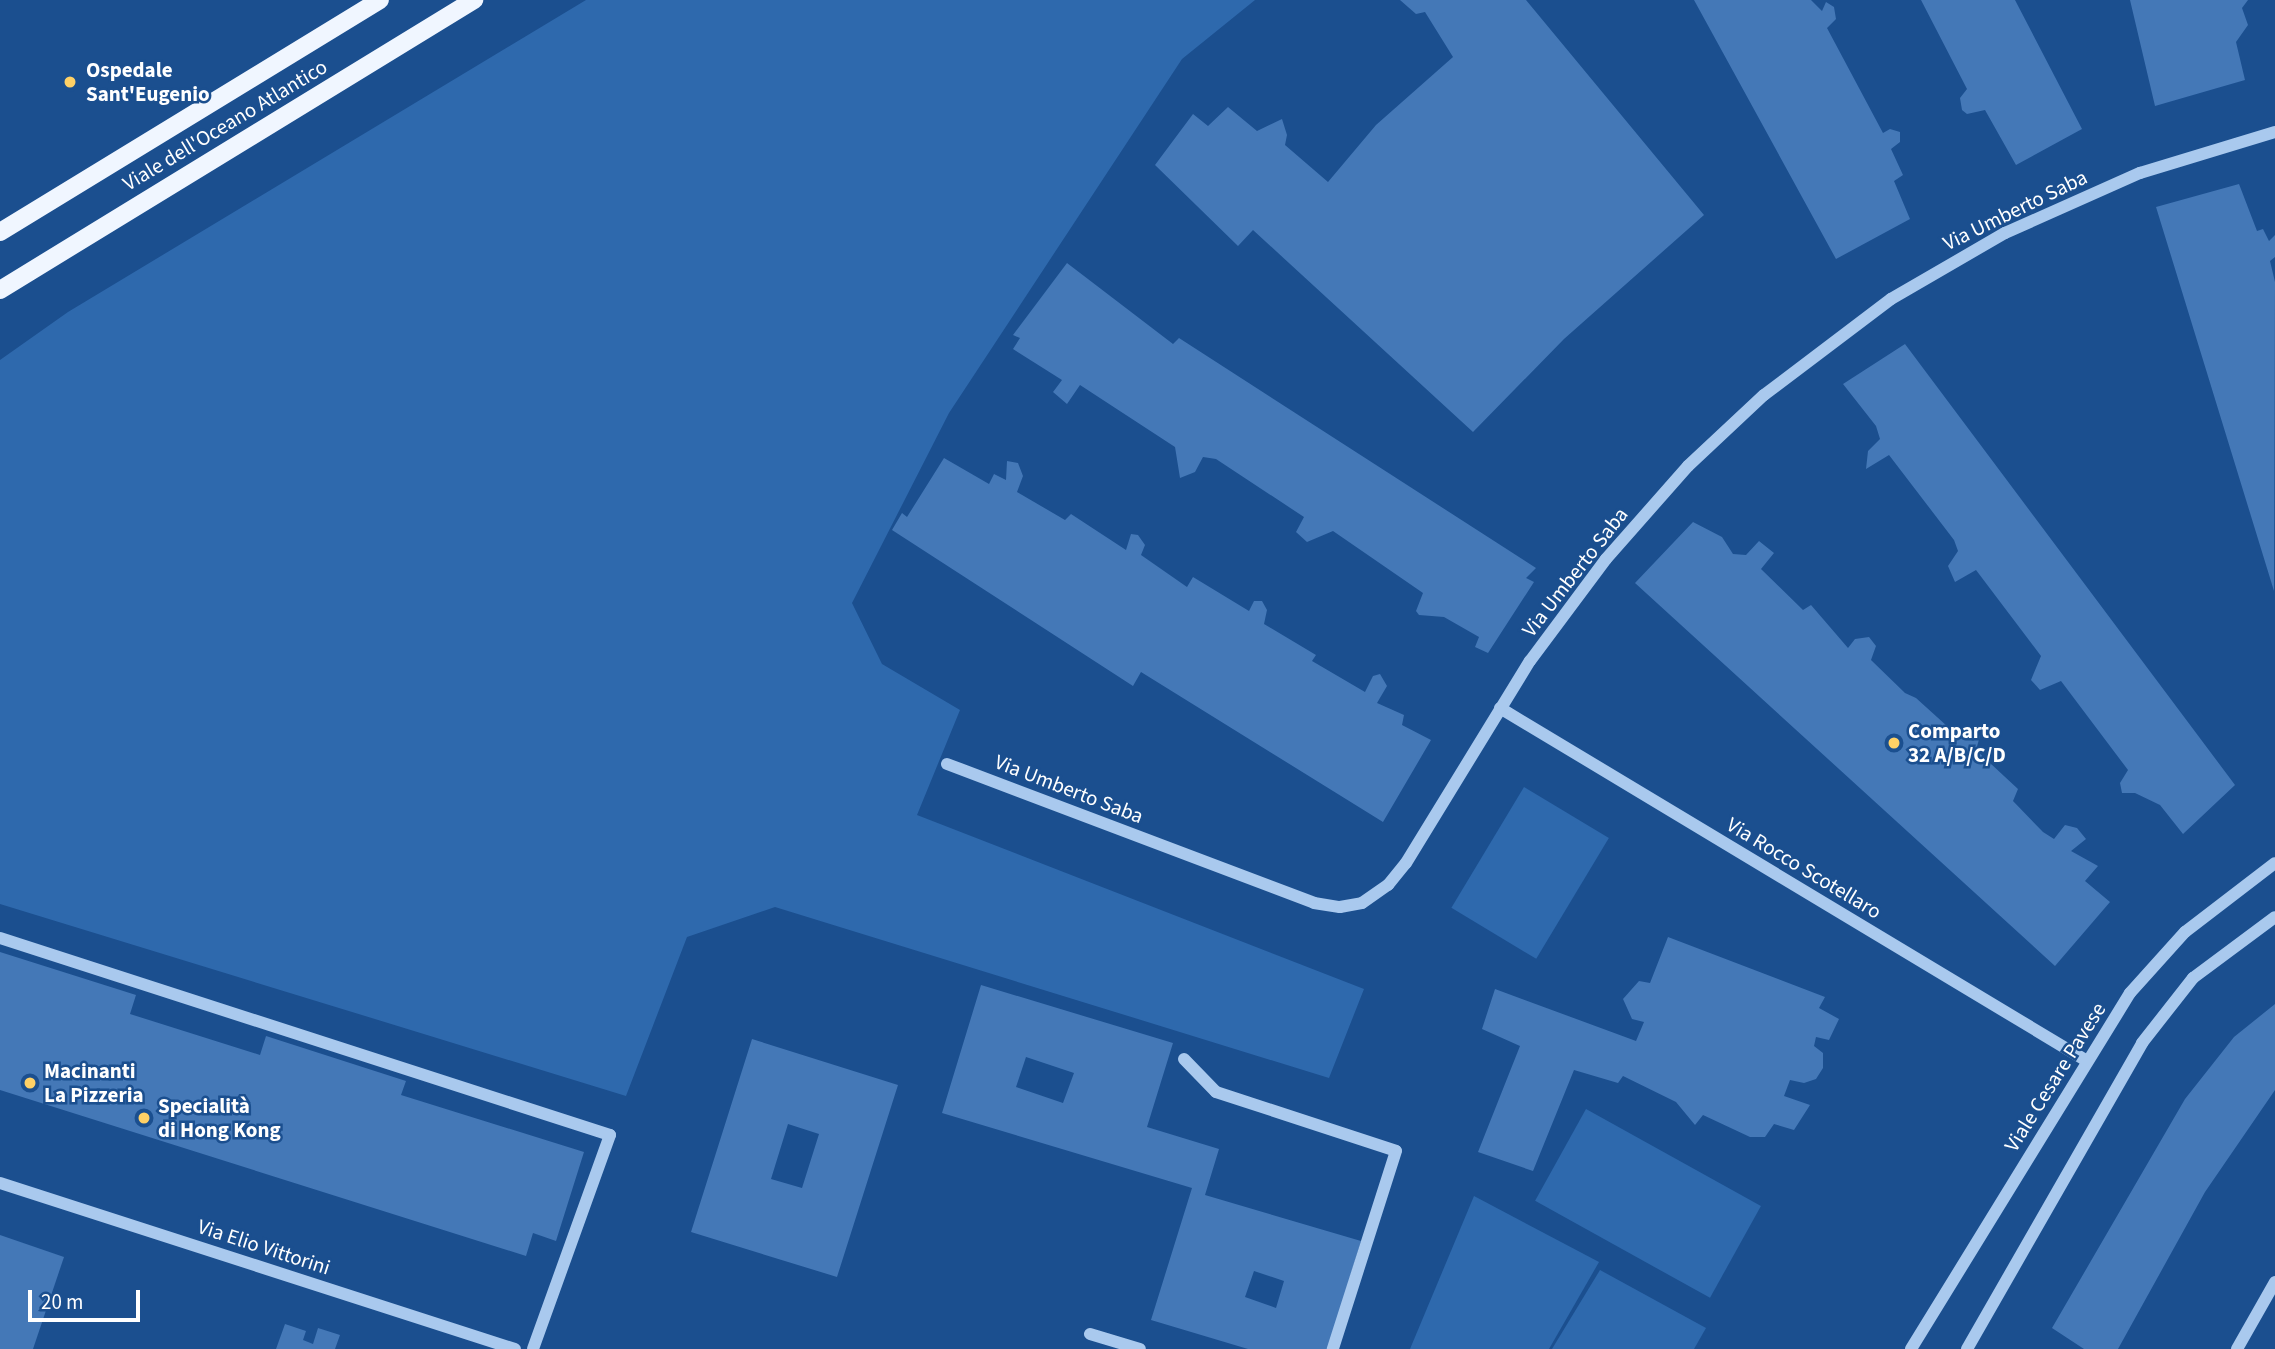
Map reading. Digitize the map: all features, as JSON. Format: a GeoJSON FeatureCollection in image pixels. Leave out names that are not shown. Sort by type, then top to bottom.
{"type":"FeatureCollection","features":[{"type":"Feature","properties":{"kind":"main road","name":"Viale dell'Oceano Atlantico"},"geometry":{"type":"LineString","coordinates":[[0,232],[380,0]]}},
{"type":"Feature","properties":{"kind":"main road","name":"Viale dell'Oceano Atlantico"},"geometry":{"type":"LineString","coordinates":[[0,289],[474,0]]}},
{"type":"Feature","properties":{"kind":"street","name":"Via Umberto Saba"},"geometry":{"type":"LineString","coordinates":[[947,764],[1314,902],[1340,908],[1376,895],[1397,874],[1500,708],[1582,589],[1664,493],[1725,430],[1815,354],[1928,275],[2005,233],[2140,173],[2275,132]]}},
{"type":"Feature","properties":{"kind":"street","name":"Via Rocco Scotellaro"},"geometry":{"type":"LineString","coordinates":[[1500,708],[2087,1061]]}},
{"type":"Feature","properties":{"kind":"street","name":"Viale Cesare Pavese"},"geometry":{"type":"LineString","coordinates":[[1911,1349],[2130,993],[2164,953],[2216,905],[2275,863]]}},
{"type":"Feature","properties":{"kind":"street"},"geometry":{"type":"LineString","coordinates":[[1967,1349],[2142,1044],[2193,978],[2275,917]]}},
{"type":"Feature","properties":{"kind":"street"},"geometry":{"type":"LineString","coordinates":[[0,938],[610,1135],[533,1349]]}},
{"type":"Feature","properties":{"kind":"street"},"geometry":{"type":"LineString","coordinates":[[1184,1059],[1216,1092],[1396,1151],[1333,1349]]}},
{"type":"Feature","properties":{"kind":"street","name":"Via Elio Vittorini"},"geometry":{"type":"LineString","coordinates":[[0,1183],[515,1349]]}},
{"type":"Feature","properties":{"kind":"street"},"geometry":{"type":"LineString","coordinates":[[2239,1349],[2275,1282]]}},
{"type":"Feature","properties":{"kind":"street"},"geometry":{"type":"LineString","coordinates":[[1090,1334],[1140,1349]]}},
{"type":"Feature","properties":{"kind":"shaded area"},"geometry":{"type":"Polygon","coordinates":[[[586,0],[1255,0],[1182,59],[949,413],[852,603],[882,664],[960,710],[917,815],[1364,989],[1329,1078],[775,907],[687,937],[626,1096],[0,904],[0,360],[68,312],[586,0]]]}},
{"type":"Feature","properties":{"kind":"shaded area"},"geometry":{"type":"Polygon","coordinates":[[[1524,787],[1609,838],[1536,959],[1451,908],[1524,787]]]}},
{"type":"Feature","properties":{"kind":"shaded area"},"geometry":{"type":"Polygon","coordinates":[[[1586,1109],[1761,1206],[1710,1298],[1535,1201],[1586,1109]]]}},
{"type":"Feature","properties":{"kind":"shaded area"},"geometry":{"type":"Polygon","coordinates":[[[1474,1196],[1599,1262],[1549,1349],[1410,1349],[1474,1196]]]}},
{"type":"Feature","properties":{"kind":"shaded area"},"geometry":{"type":"Polygon","coordinates":[[[1600,1270],[1706,1328],[1694,1349],[1552,1349],[1600,1270]]]}},
{"type":"Feature","properties":{"kind":"building"},"geometry":{"type":"Polygon","coordinates":[[[1400,0],[1526,0],[1704,215],[1564,339],[1473,432],[1253,230],[1238,246],[1155,165],[1193,114],[1208,126],[1228,107],[1257,131],[1282,119],[1287,135],[1285,145],[1328,182],[1376,125],[1453,57],[1425,12],[1416,14],[1400,0]]]}},
{"type":"Feature","properties":{"kind":"building"},"geometry":{"type":"Polygon","coordinates":[[[1694,0],[1811,0],[1822,11],[1826,2],[1834,7],[1836,19],[1827,28],[1883,133],[1890,129],[1900,132],[1900,142],[1891,149],[1903,175],[1894,181],[1910,219],[1836,259],[1694,0]]]}},
{"type":"Feature","properties":{"kind":"building"},"geometry":{"type":"Polygon","coordinates":[[[1921,0],[2015,0],[2082,129],[2016,165],[1985,110],[1967,114],[1962,110],[1960,98],[1967,89],[1921,0]]]}},
{"type":"Feature","properties":{"kind":"building"},"geometry":{"type":"Polygon","coordinates":[[[2130,0],[2248,0],[2242,8],[2248,25],[2236,42],[2245,80],[2155,106],[2130,0]]]}},
{"type":"Feature","properties":{"kind":"building"},"geometry":{"type":"Polygon","coordinates":[[[2239,184],[2257,231],[2263,229],[2269,241],[2275,235],[2275,257],[2270,261],[2275,282],[2274,591],[2156,207],[2239,184]]]}},
{"type":"Feature","properties":{"kind":"building"},"geometry":{"type":"Polygon","coordinates":[[[1067,263],[1173,344],[1179,338],[1536,568],[1526,578],[1534,582],[1488,653],[1475,647],[1479,637],[1444,617],[1419,615],[1416,611],[1423,593],[1333,531],[1307,542],[1296,532],[1304,517],[1216,459],[1203,457],[1195,472],[1180,478],[1175,447],[1080,385],[1067,404],[1053,392],[1062,380],[1013,349],[1020,338],[1013,335],[1067,263]]]}},
{"type":"Feature","properties":{"kind":"building"},"geometry":{"type":"Polygon","coordinates":[[[1905,344],[2235,785],[2183,834],[2160,805],[2135,793],[2122,793],[2120,783],[2128,770],[2061,681],[2040,690],[2031,680],[2041,656],[1976,570],[1955,582],[1948,566],[1958,551],[1954,540],[1889,455],[1866,469],[1868,451],[1880,439],[1876,426],[1843,384],[1905,344]]]}},
{"type":"Feature","properties":{"kind":"building"},"geometry":{"type":"Polygon","coordinates":[[[944,458],[989,484],[994,474],[1006,480],[1007,461],[1018,463],[1023,476],[1017,492],[1065,520],[1071,514],[1126,550],[1131,534],[1138,535],[1145,545],[1141,555],[1187,587],[1193,577],[1249,611],[1254,601],[1262,601],[1267,610],[1264,624],[1316,655],[1312,661],[1365,692],[1373,676],[1380,674],[1387,686],[1377,703],[1404,715],[1402,725],[1431,740],[1383,822],[1141,672],[1133,686],[892,530],[902,513],[907,517],[944,458]]]}},
{"type":"Feature","properties":{"kind":"building","name":"Comparto 32 A/B/C/D"},"geometry":{"type":"Polygon","coordinates":[[[1693,522],[1722,537],[1733,554],[1746,555],[1759,541],[1774,553],[1761,569],[1803,610],[1811,605],[1848,648],[1855,639],[1869,637],[1876,646],[1871,660],[1905,693],[1916,698],[1958,736],[1969,728],[1980,736],[1976,750],[2018,789],[2013,801],[2043,832],[2054,839],[2065,825],[2077,828],[2086,839],[2071,851],[2098,866],[2085,881],[2110,902],[2055,966],[1635,583],[1693,522]]]}},
{"type":"Feature","properties":{"kind":"building"},"geometry":{"type":"Polygon","coordinates":[[[1668,937],[1825,997],[1819,1008],[1839,1019],[1829,1040],[1816,1037],[1814,1046],[1823,1053],[1823,1068],[1816,1079],[1804,1083],[1790,1080],[1784,1096],[1810,1105],[1794,1130],[1774,1124],[1765,1137],[1750,1137],[1703,1115],[1695,1125],[1676,1102],[1623,1076],[1618,1083],[1574,1070],[1533,1171],[1478,1152],[1520,1046],[1482,1029],[1495,989],[1636,1041],[1644,1022],[1632,1019],[1623,999],[1639,981],[1650,983],[1668,937]]]}},
{"type":"Feature","properties":{"kind":"building"},"geometry":{"type":"Polygon","coordinates":[[[0,952],[136,995],[130,1014],[260,1055],[266,1036],[406,1081],[401,1095],[584,1152],[556,1241],[533,1233],[526,1256],[0,1090],[0,952]]]}},
{"type":"Feature","properties":{"kind":"building"},"geometry":{"type":"Polygon","coordinates":[[[981,985],[1173,1043],[1147,1127],[1219,1149],[1205,1195],[1361,1241],[1328,1349],[1248,1349],[1151,1320],[1192,1188],[942,1113],[981,985]],[[1026,1057],[1016,1087],[1063,1103],[1074,1073],[1026,1057]],[[1254,1271],[1245,1297],[1276,1308],[1284,1281],[1254,1271]]]}},
{"type":"Feature","properties":{"kind":"building"},"geometry":{"type":"Polygon","coordinates":[[[2275,1004],[2275,1090],[2205,1192],[2118,1349],[2084,1349],[2052,1328],[2185,1099],[2234,1037],[2275,1004]]]}},
{"type":"Feature","properties":{"kind":"building"},"geometry":{"type":"Polygon","coordinates":[[[752,1039],[898,1085],[837,1277],[691,1232],[752,1039]],[[788,1124],[771,1179],[802,1188],[819,1134],[788,1124]]]}},
{"type":"Feature","properties":{"kind":"building"},"geometry":{"type":"Polygon","coordinates":[[[0,1235],[64,1257],[33,1349],[0,1349],[0,1235]]]}},
{"type":"Feature","properties":{"kind":"building"},"geometry":{"type":"Polygon","coordinates":[[[285,1324],[306,1331],[303,1340],[313,1344],[318,1328],[340,1335],[335,1349],[276,1349],[285,1324]]]}},
{"type":"Feature","properties":{"kind":"place","name":"Ospedale Sant'Eugenio"},"geometry":{"type":"Point","coordinates":[70,82]}},
{"type":"Feature","properties":{"kind":"place","name":"Comparto 32 A/B/C/D"},"geometry":{"type":"Point","coordinates":[1894,743]}},
{"type":"Feature","properties":{"kind":"place","name":"Macinanti La Pizzeria"},"geometry":{"type":"Point","coordinates":[30,1083]}},
{"type":"Feature","properties":{"kind":"place","name":"Specialità di Hong Kong"},"geometry":{"type":"Point","coordinates":[144,1118]}}]}
